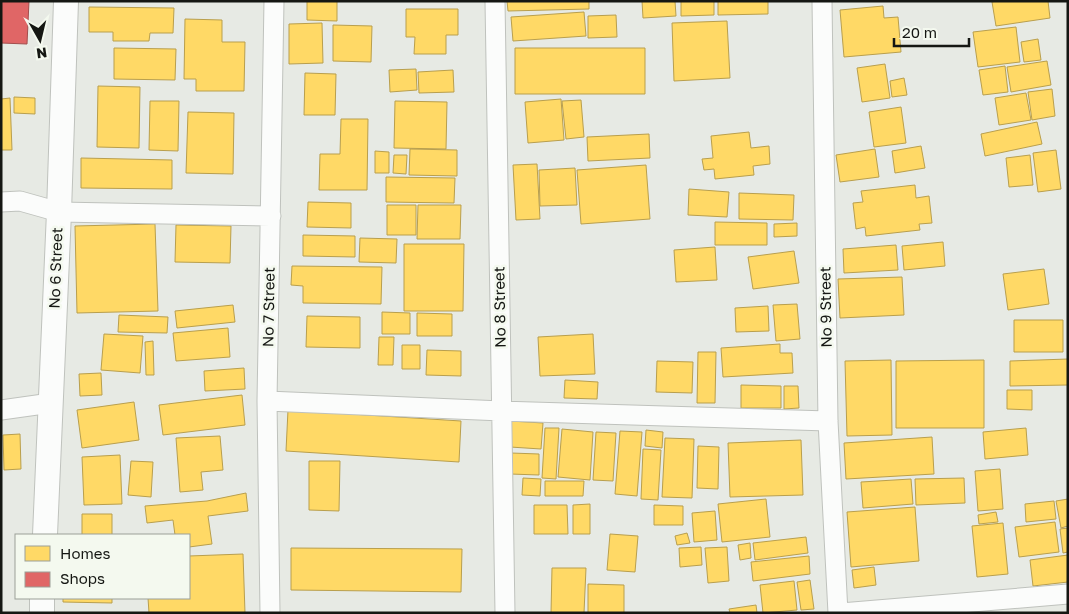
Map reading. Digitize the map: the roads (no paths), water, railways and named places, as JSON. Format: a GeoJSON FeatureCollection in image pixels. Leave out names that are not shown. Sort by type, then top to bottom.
{"type":"FeatureCollection","features":[{"type":"Feature","properties":{"kind":"street","name":"No 6 Street"},"geometry":{"type":"LineString","coordinates":[[45,534],[66,1]]}},
{"type":"Feature","properties":{"kind":"street","name":"No 7 Street"},"geometry":{"type":"LineString","coordinates":[[270,613],[267,401],[274,1]]}},
{"type":"Feature","properties":{"kind":"street","name":"No 8 Street"},"geometry":{"type":"LineString","coordinates":[[494,1],[505,613]]}},
{"type":"Feature","properties":{"kind":"street","name":"No 9 Street"},"geometry":{"type":"LineString","coordinates":[[822,1],[828,421],[840,613]]}},
{"type":"Feature","properties":{"kind":"street"},"geometry":{"type":"LineString","coordinates":[[1,202],[20,201],[59,212],[271,216]]}},
{"type":"Feature","properties":{"kind":"street"},"geometry":{"type":"LineString","coordinates":[[267,401],[502,411],[828,421]]}},
{"type":"Feature","properties":{"kind":"street"},"geometry":{"type":"LineString","coordinates":[[1,410],[51,403]]}},
{"type":"Feature","properties":{"kind":"street"},"geometry":{"type":"LineString","coordinates":[[840,613],[1068,594]]}},
{"type":"Feature","properties":{"kind":"street"},"geometry":{"type":"LineString","coordinates":[[42,599],[42,613]]}}]}
